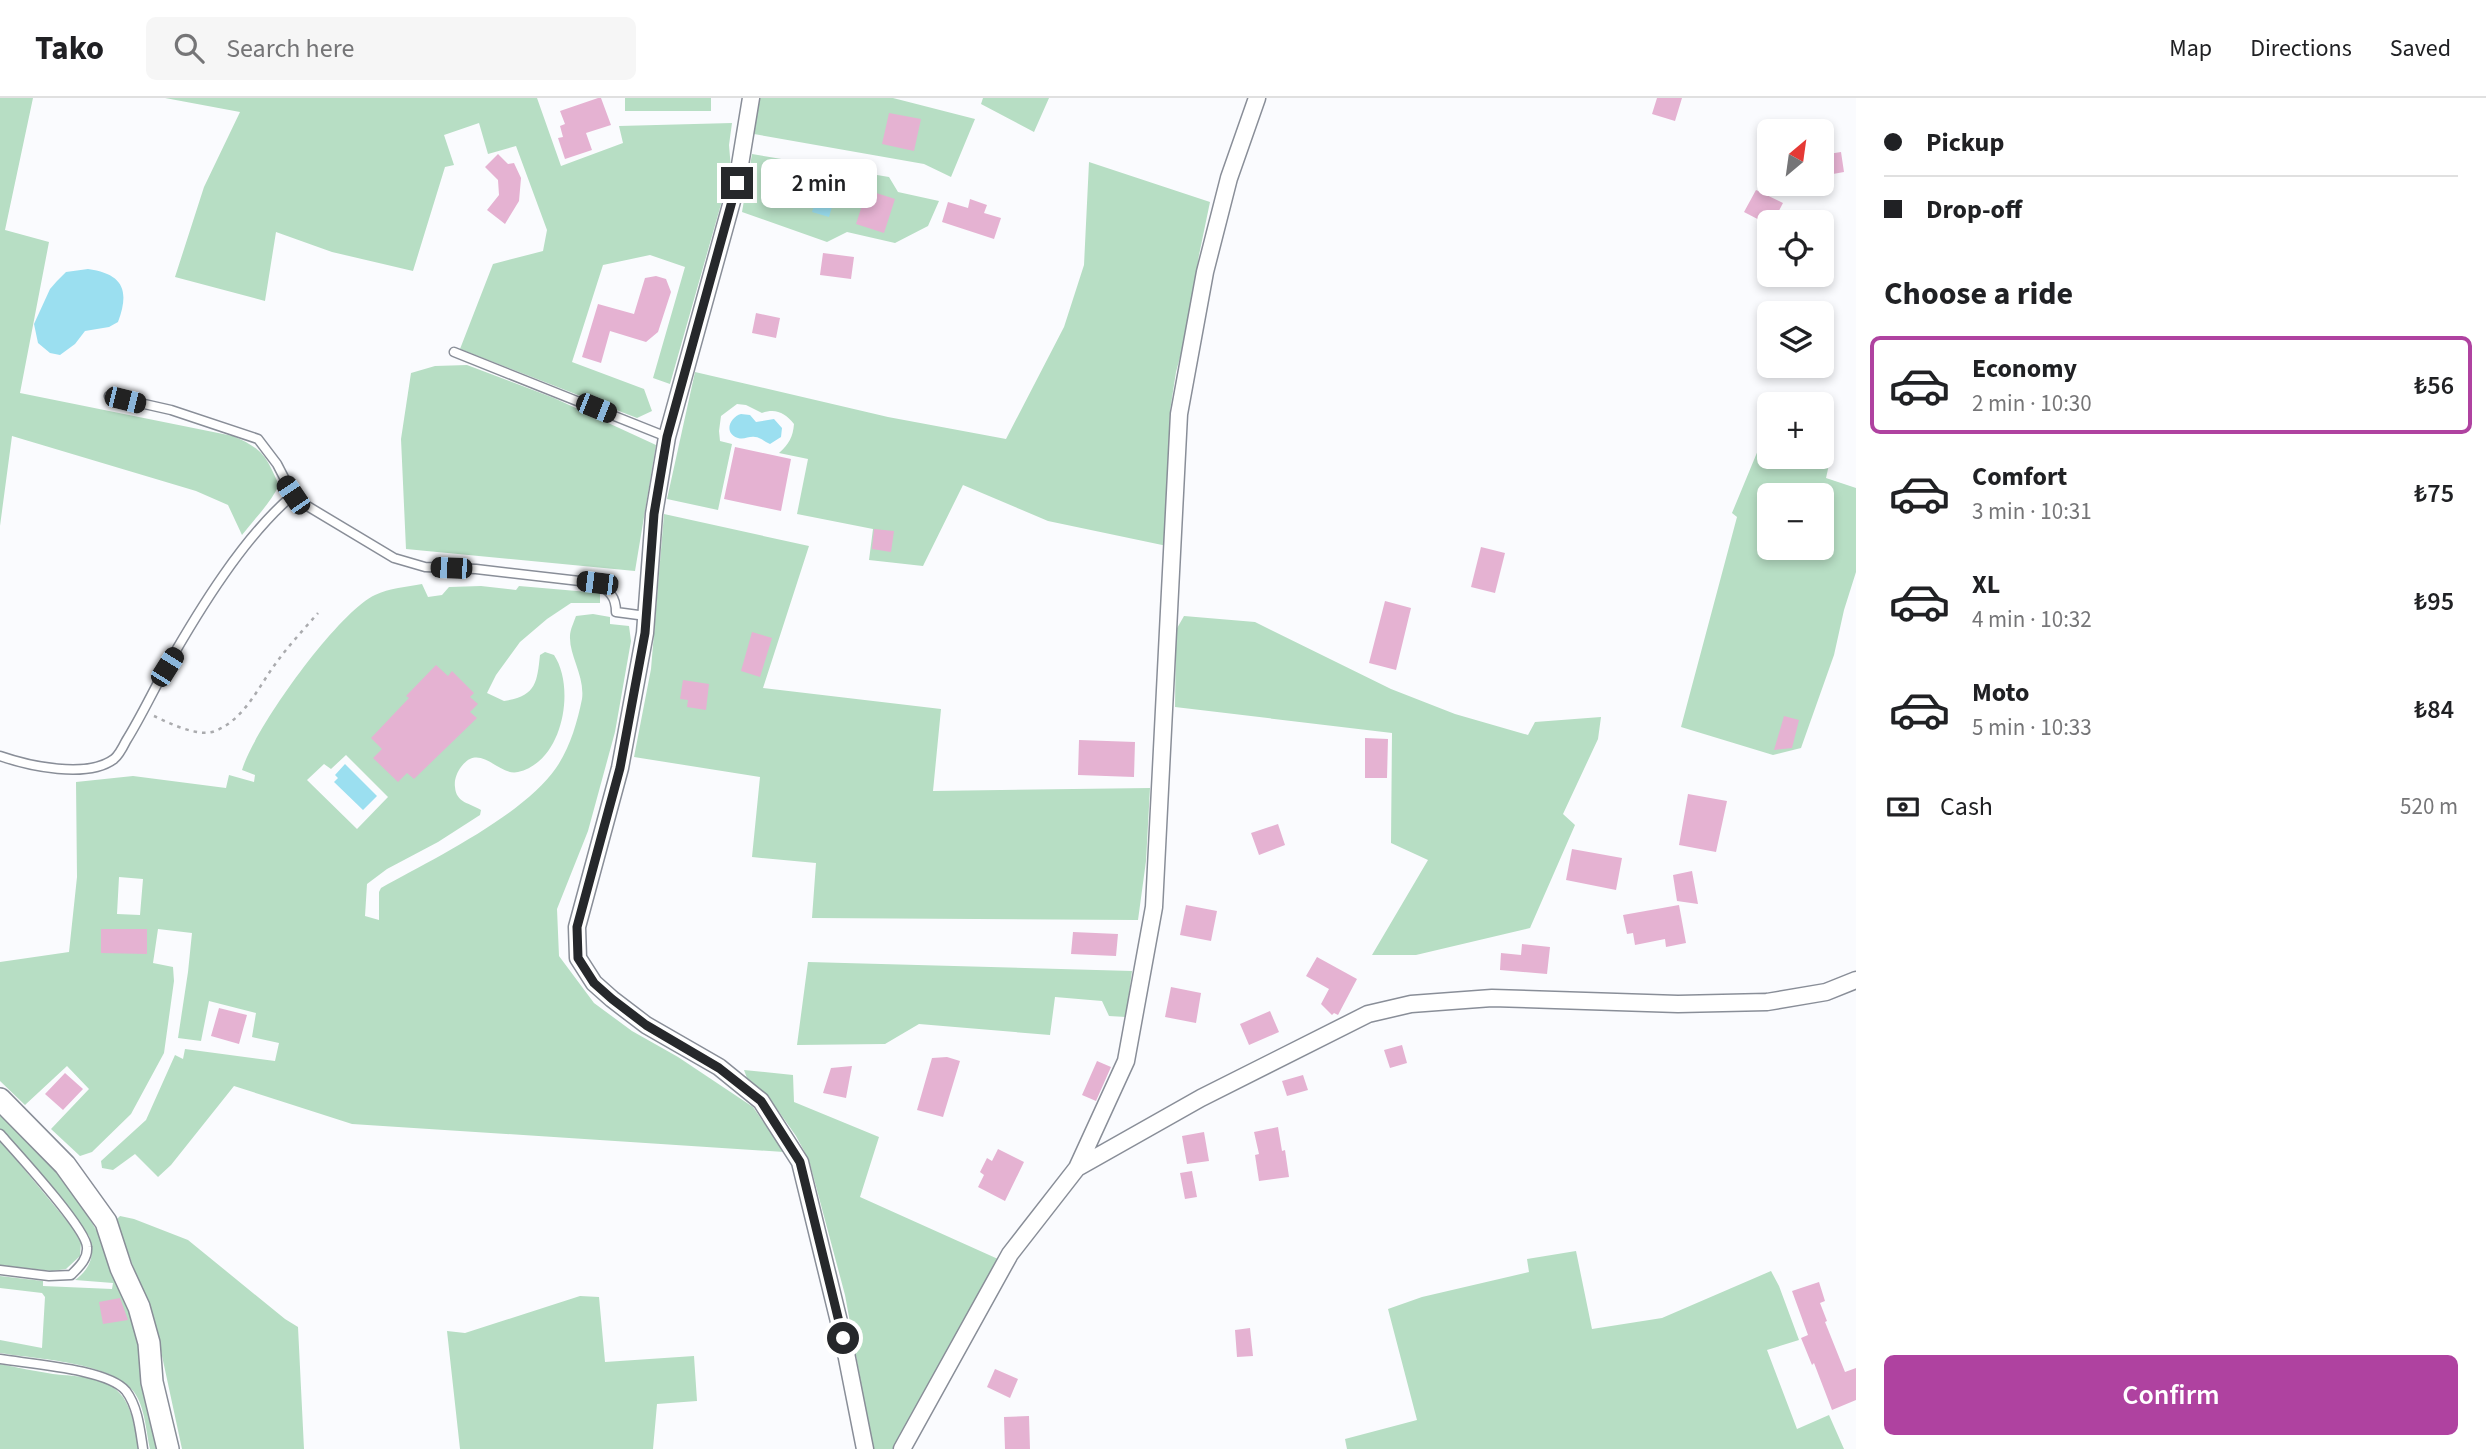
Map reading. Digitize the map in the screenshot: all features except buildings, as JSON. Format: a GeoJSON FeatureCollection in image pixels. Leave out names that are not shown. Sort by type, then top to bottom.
{"type":"FeatureCollection","features":[{"type":"Feature","properties":{"kind":"street"},"geometry":{"type":"LineString","coordinates":[[751,98],[737,183],[667,437],[654,514],[646,617],[620,768],[577,927],[578,958],[594,983],[612,999],[646,1025],[719,1068],[761,1101],[800,1162],[843,1338],[866,1449]]}},
{"type":"Feature","properties":{"kind":"street"},"geometry":{"type":"LineString","coordinates":[[902,1449],[1010,1254],[1077,1168],[1126,1061],[1154,907],[1179,414],[1205,272],[1229,178],[1257,98]]}},
{"type":"Feature","properties":{"kind":"street"},"geometry":{"type":"LineString","coordinates":[[1077,1168],[1201,1098],[1368,1014],[1411,1004],[1492,998],[1678,1004],[1767,1002],[1826,992],[1856,980]]}},
{"type":"Feature","properties":{"kind":"street"},"geometry":{"type":"LineString","coordinates":[[0,1100],[65,1165],[106,1222],[121,1268],[139,1307],[149,1343],[152,1382],[168,1449]]}},
{"type":"Feature","properties":{"kind":"lane"},"geometry":{"type":"LineString","coordinates":[[454,352],[667,437]]}},
{"type":"Feature","properties":{"kind":"lane"},"geometry":{"type":"LineString","coordinates":[[109,396],[171,410],[258,439],[277,464],[293,495],[394,558],[425,567],[476,569],[597,583],[611,592],[616,603],[616,612],[646,617]]}},
{"type":"Feature","properties":{"kind":"lane"},"geometry":{"type":"LineString","coordinates":[[0,755],[15,761],[62,769],[100,766],[116,757],[167,667],[231,567],[273,512],[293,495]]}},
{"type":"Feature","properties":{"kind":"lane"},"geometry":{"type":"LineString","coordinates":[[0,1133],[71,1217],[88,1244],[86,1256],[71,1275],[49,1276],[0,1270]]}},
{"type":"Feature","properties":{"kind":"lane"},"geometry":{"type":"LineString","coordinates":[[0,1359],[83,1371],[111,1379],[125,1390],[134,1405],[143,1449]]}},
{"type":"Feature","properties":{"kind":"path"},"geometry":{"type":"LineString","coordinates":[[144,711],[181,729],[214,733],[230,722],[250,702],[279,659],[318,613]]}},
{"type":"Feature","properties":{"kind":"green space"},"geometry":{"type":"Polygon","coordinates":[[[0,98],[33,98],[5,230],[49,242],[20,393],[233,436],[251,445],[267,460],[279,485],[267,505],[242,535],[228,505],[196,491],[12,436],[0,526],[0,98]]]}},
{"type":"Feature","properties":{"kind":"green space"},"geometry":{"type":"Polygon","coordinates":[[[165,98],[537,98],[561,166],[623,143],[619,126],[732,123],[729,145],[731,169],[670,384],[653,378],[685,267],[650,255],[603,265],[572,362],[644,389],[652,411],[637,418],[460,349],[493,264],[543,251],[547,230],[516,146],[488,154],[479,123],[444,135],[454,165],[445,167],[413,271],[332,252],[276,232],[265,301],[175,277],[204,187],[240,112],[165,98]]]}},
{"type":"Feature","properties":{"kind":"green space"},"geometry":{"type":"Polygon","coordinates":[[[625,98],[711,98],[711,111],[625,111],[625,98]]]}},
{"type":"Feature","properties":{"kind":"green space"},"geometry":{"type":"Polygon","coordinates":[[[760,98],[893,98],[975,119],[951,177],[924,164],[754,134],[760,98]]]}},
{"type":"Feature","properties":{"kind":"green space"},"geometry":{"type":"Polygon","coordinates":[[[983,98],[1049,98],[1034,132],[981,104],[983,98]]]}},
{"type":"Feature","properties":{"kind":"green space"},"geometry":{"type":"Polygon","coordinates":[[[752,154],[889,177],[898,192],[939,201],[928,226],[895,243],[847,232],[827,242],[742,212],[752,154]]]}},
{"type":"Feature","properties":{"kind":"green space"},"geometry":{"type":"Polygon","coordinates":[[[1089,162],[1210,202],[1170,411],[1167,546],[1048,521],[963,485],[923,566],[869,560],[873,529],[797,514],[808,459],[779,453],[790,440],[794,424],[780,412],[762,413],[746,405],[737,404],[721,416],[720,441],[732,444],[718,510],[667,499],[695,372],[888,417],[1006,439],[1064,327],[1084,265],[1089,162]]]}},
{"type":"Feature","properties":{"kind":"green space"},"geometry":{"type":"Polygon","coordinates":[[[467,365],[554,398],[656,445],[635,571],[406,549],[401,439],[411,373],[435,366],[467,365]]]}},
{"type":"Feature","properties":{"kind":"green space"},"geometry":{"type":"Polygon","coordinates":[[[1757,453],[1757,469],[1828,469],[1826,478],[1856,488],[1856,572],[1834,655],[1801,748],[1773,755],[1681,727],[1737,517],[1732,513],[1757,453]]]}},
{"type":"Feature","properties":{"kind":"green space"},"geometry":{"type":"Polygon","coordinates":[[[664,514],[809,546],[763,688],[941,709],[933,791],[1150,788],[1146,861],[1138,920],[812,918],[816,863],[752,857],[760,777],[634,757],[651,669],[664,514]]]}},
{"type":"Feature","properties":{"kind":"green space"},"geometry":{"type":"Polygon","coordinates":[[[422,584],[428,597],[442,595],[449,587],[481,586],[516,590],[519,586],[600,593],[600,603],[571,603],[547,619],[520,642],[496,675],[487,693],[504,701],[523,696],[536,681],[540,655],[545,652],[554,655],[561,669],[564,704],[555,739],[546,754],[533,765],[518,772],[504,770],[482,758],[468,760],[457,774],[456,792],[464,802],[481,810],[480,815],[438,842],[387,869],[367,884],[365,916],[379,920],[381,888],[500,819],[541,786],[556,768],[572,735],[582,699],[581,682],[570,644],[576,616],[593,614],[610,617],[610,624],[629,626],[631,641],[615,732],[588,831],[557,909],[559,956],[594,1003],[632,1031],[678,1057],[753,1107],[784,1152],[352,1124],[234,1086],[171,1165],[158,1177],[135,1154],[113,1170],[102,1168],[101,1161],[146,1120],[175,1055],[183,1059],[185,1049],[275,1061],[279,1043],[252,1037],[256,1013],[209,1001],[201,1041],[178,1038],[192,933],[158,929],[153,963],[173,967],[174,981],[164,1053],[131,1114],[92,1152],[80,1156],[51,1129],[89,1089],[67,1066],[25,1105],[0,1081],[0,962],[69,952],[77,877],[76,782],[133,776],[226,788],[229,775],[254,782],[255,775],[242,770],[250,751],[279,701],[319,647],[359,606],[375,595],[422,584]],[[346,755],[331,769],[324,764],[307,780],[357,829],[388,797],[346,755]],[[119,877],[117,914],[140,915],[143,879],[119,877]]]}},
{"type":"Feature","properties":{"kind":"green space"},"geometry":{"type":"Polygon","coordinates":[[[1184,616],[1255,622],[1391,689],[1455,714],[1528,735],[1535,722],[1601,717],[1598,739],[1563,814],[1575,825],[1530,928],[1416,955],[1372,955],[1428,860],[1391,843],[1392,733],[1175,707],[1176,630],[1184,616]]]}},
{"type":"Feature","properties":{"kind":"green space"},"geometry":{"type":"Polygon","coordinates":[[[808,962],[1132,971],[1126,1017],[1109,1016],[1102,1001],[1055,997],[1050,1035],[919,1024],[885,1044],[797,1045],[808,962]]]}},
{"type":"Feature","properties":{"kind":"green space"},"geometry":{"type":"Polygon","coordinates":[[[744,1070],[793,1075],[794,1102],[879,1137],[860,1197],[998,1259],[893,1449],[873,1449],[845,1295],[809,1160],[770,1099],[747,1078],[744,1070]]]}},
{"type":"Feature","properties":{"kind":"green space"},"geometry":{"type":"Polygon","coordinates":[[[0,1113],[57,1171],[98,1233],[143,1342],[139,1359],[161,1449],[150,1449],[141,1405],[134,1392],[123,1382],[91,1368],[0,1353],[0,1340],[42,1348],[45,1297],[42,1293],[0,1288],[0,1276],[43,1281],[43,1286],[112,1289],[113,1283],[75,1280],[84,1271],[92,1255],[89,1236],[0,1130],[0,1113]]]}},
{"type":"Feature","properties":{"kind":"green space"},"geometry":{"type":"Polygon","coordinates":[[[0,1140],[72,1227],[81,1243],[80,1256],[66,1269],[52,1271],[0,1265],[0,1140]]]}},
{"type":"Feature","properties":{"kind":"green space"},"geometry":{"type":"Polygon","coordinates":[[[120,1216],[188,1240],[298,1327],[304,1449],[182,1449],[156,1328],[116,1220],[120,1216]]]}},
{"type":"Feature","properties":{"kind":"green space"},"geometry":{"type":"Polygon","coordinates":[[[1576,1251],[1592,1329],[1662,1318],[1771,1271],[1799,1340],[1767,1350],[1797,1429],[1829,1415],[1844,1449],[1347,1449],[1345,1439],[1417,1420],[1388,1309],[1422,1297],[1529,1272],[1527,1259],[1576,1251]]]}},
{"type":"Feature","properties":{"kind":"green space"},"geometry":{"type":"Polygon","coordinates":[[[580,1296],[599,1297],[605,1362],[694,1356],[697,1401],[657,1404],[653,1449],[460,1449],[447,1331],[465,1333],[580,1296]]]}},
{"type":"Feature","properties":{"kind":"green space"},"geometry":{"type":"Polygon","coordinates":[[[0,1364],[91,1378],[109,1385],[123,1397],[129,1409],[138,1449],[0,1449],[0,1364]]]}},
{"type":"Feature","properties":{"kind":"water"},"geometry":{"type":"Polygon","coordinates":[[[821,181],[838,187],[829,217],[812,212],[821,181]]]}},
{"type":"Feature","properties":{"kind":"water"},"geometry":{"type":"Polygon","coordinates":[[[88,269],[109,275],[121,285],[123,301],[118,322],[109,327],[85,331],[75,344],[60,355],[50,353],[38,343],[34,324],[50,289],[57,281],[66,272],[88,269]]]}},
{"type":"Feature","properties":{"kind":"water"},"geometry":{"type":"Polygon","coordinates":[[[741,414],[750,415],[756,422],[774,419],[782,428],[781,437],[770,444],[757,437],[733,436],[729,429],[731,422],[741,414]]]}},
{"type":"Feature","properties":{"kind":"water"},"geometry":{"type":"Polygon","coordinates":[[[345,764],[377,796],[363,810],[334,782],[338,778],[335,775],[345,764]]]}},
{"type":"Feature","properties":{"kind":"route"},"geometry":{"type":"LineString","coordinates":[[737,183],[667,437],[654,514],[645,633],[620,768],[577,927],[578,958],[594,983],[612,999],[646,1025],[719,1068],[761,1101],[800,1162],[843,1338]]}}]}
